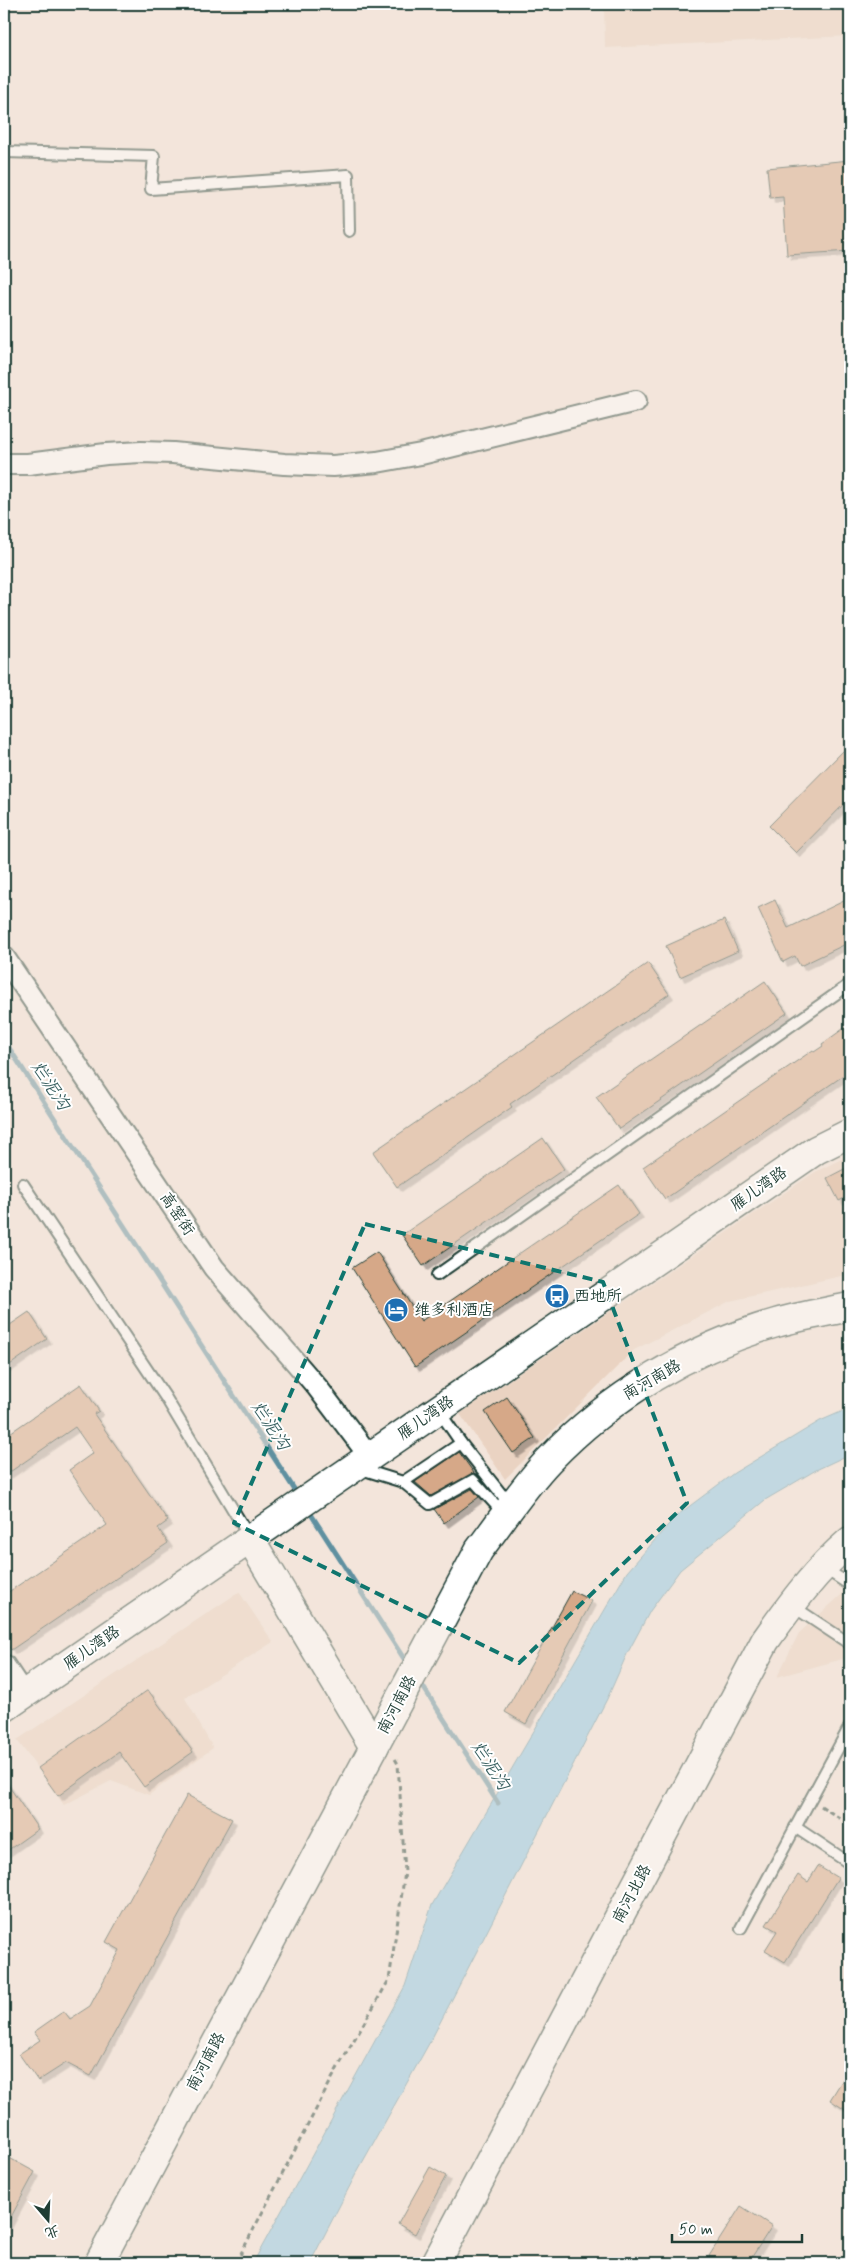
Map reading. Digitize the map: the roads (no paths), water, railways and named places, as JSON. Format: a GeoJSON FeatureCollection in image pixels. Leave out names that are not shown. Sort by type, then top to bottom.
{"type":"FeatureCollection","features":[{"type":"Feature","properties":{"kind":"street"},"geometry":{"type":"LineString","coordinates":[[4,464],[28,464],[106,454],[141,452],[173,453],[284,464],[332,466],[377,462],[422,454],[636,401]]}},
{"type":"Feature","properties":{"kind":"street","name":"高窑街"},"geometry":{"type":"LineString","coordinates":[[4,957],[214,1268],[317,1387],[362,1462]]}},
{"type":"Feature","properties":{"kind":"street","name":"雁儿湾路"},"geometry":{"type":"LineString","coordinates":[[14,1702],[816,1150],[850,1133]]}},
{"type":"Feature","properties":{"kind":"street","name":"南河南路"},"geometry":{"type":"LineString","coordinates":[[99,2263],[479,1550],[548,1461],[606,1407],[664,1371],[705,1350],[776,1324],[850,1307]]}},
{"type":"Feature","properties":{"kind":"street"},"geometry":{"type":"LineString","coordinates":[[257,1534],[378,1741]]}},
{"type":"Feature","properties":{"kind":"street","name":"南河北路"},"geometry":{"type":"LineString","coordinates":[[436,2263],[765,1641],[790,1605],[822,1567],[850,1541]]}},
{"type":"Feature","properties":{"kind":"street"},"geometry":{"type":"LineString","coordinates":[[4,1666],[14,1702]]}},
{"type":"Feature","properties":{"kind":"lane"},"geometry":{"type":"LineString","coordinates":[[4,152],[154,156],[151,189],[348,175],[349,231]]}},
{"type":"Feature","properties":{"kind":"lane"},"geometry":{"type":"LineString","coordinates":[[436,1275],[850,984]]}},
{"type":"Feature","properties":{"kind":"lane"},"geometry":{"type":"LineString","coordinates":[[23,1184],[257,1534]]}},
{"type":"Feature","properties":{"kind":"lane"},"geometry":{"type":"LineString","coordinates":[[438,1410],[509,1512]]}},
{"type":"Feature","properties":{"kind":"lane"},"geometry":{"type":"LineString","coordinates":[[403,1482],[461,1443]]}},
{"type":"Feature","properties":{"kind":"lane"},"geometry":{"type":"LineString","coordinates":[[362,1462],[403,1482],[430,1504],[472,1480],[509,1512]]}},
{"type":"Feature","properties":{"kind":"lane"},"geometry":{"type":"LineString","coordinates":[[822,1567],[850,1585]]}},
{"type":"Feature","properties":{"kind":"lane"},"geometry":{"type":"LineString","coordinates":[[790,1605],[850,1644]]}},
{"type":"Feature","properties":{"kind":"lane"},"geometry":{"type":"LineString","coordinates":[[741,1928],[850,1726]]}},
{"type":"Feature","properties":{"kind":"lane"},"geometry":{"type":"LineString","coordinates":[[795,1827],[848,1863]]}},
{"type":"Feature","properties":{"kind":"water"},"geometry":{"type":"Polygon","coordinates":[[[850,1408],[850,1454],[816,1470],[765,1500],[680,1570],[650,1611],[627,1654],[607,1699],[431,2040],[357,2172],[310,2263],[253,2263],[405,1986],[432,1905],[627,1572],[675,1517],[734,1473],[820,1421],[850,1408]]]}},
{"type":"Feature","properties":{"kind":"waterway","name":"烂泥沟"},"geometry":{"type":"LineString","coordinates":[[4,1040],[298,1495]]}},
{"type":"Feature","properties":{"kind":"waterway","name":"烂泥沟"},"geometry":{"type":"LineString","coordinates":[[307,1508],[408,1665]]}},
{"type":"Feature","properties":{"kind":"waterway","name":"烂泥沟"},"geometry":{"type":"LineString","coordinates":[[420,1682],[498,1803]]}},
{"type":"Feature","properties":{"kind":"place","name":"西地所"},"geometry":{"type":"Point","coordinates":[557,1296]}},
{"type":"Feature","properties":{"kind":"place","name":"维多利酒店"},"geometry":{"type":"Point","coordinates":[396,1310]}}]}
